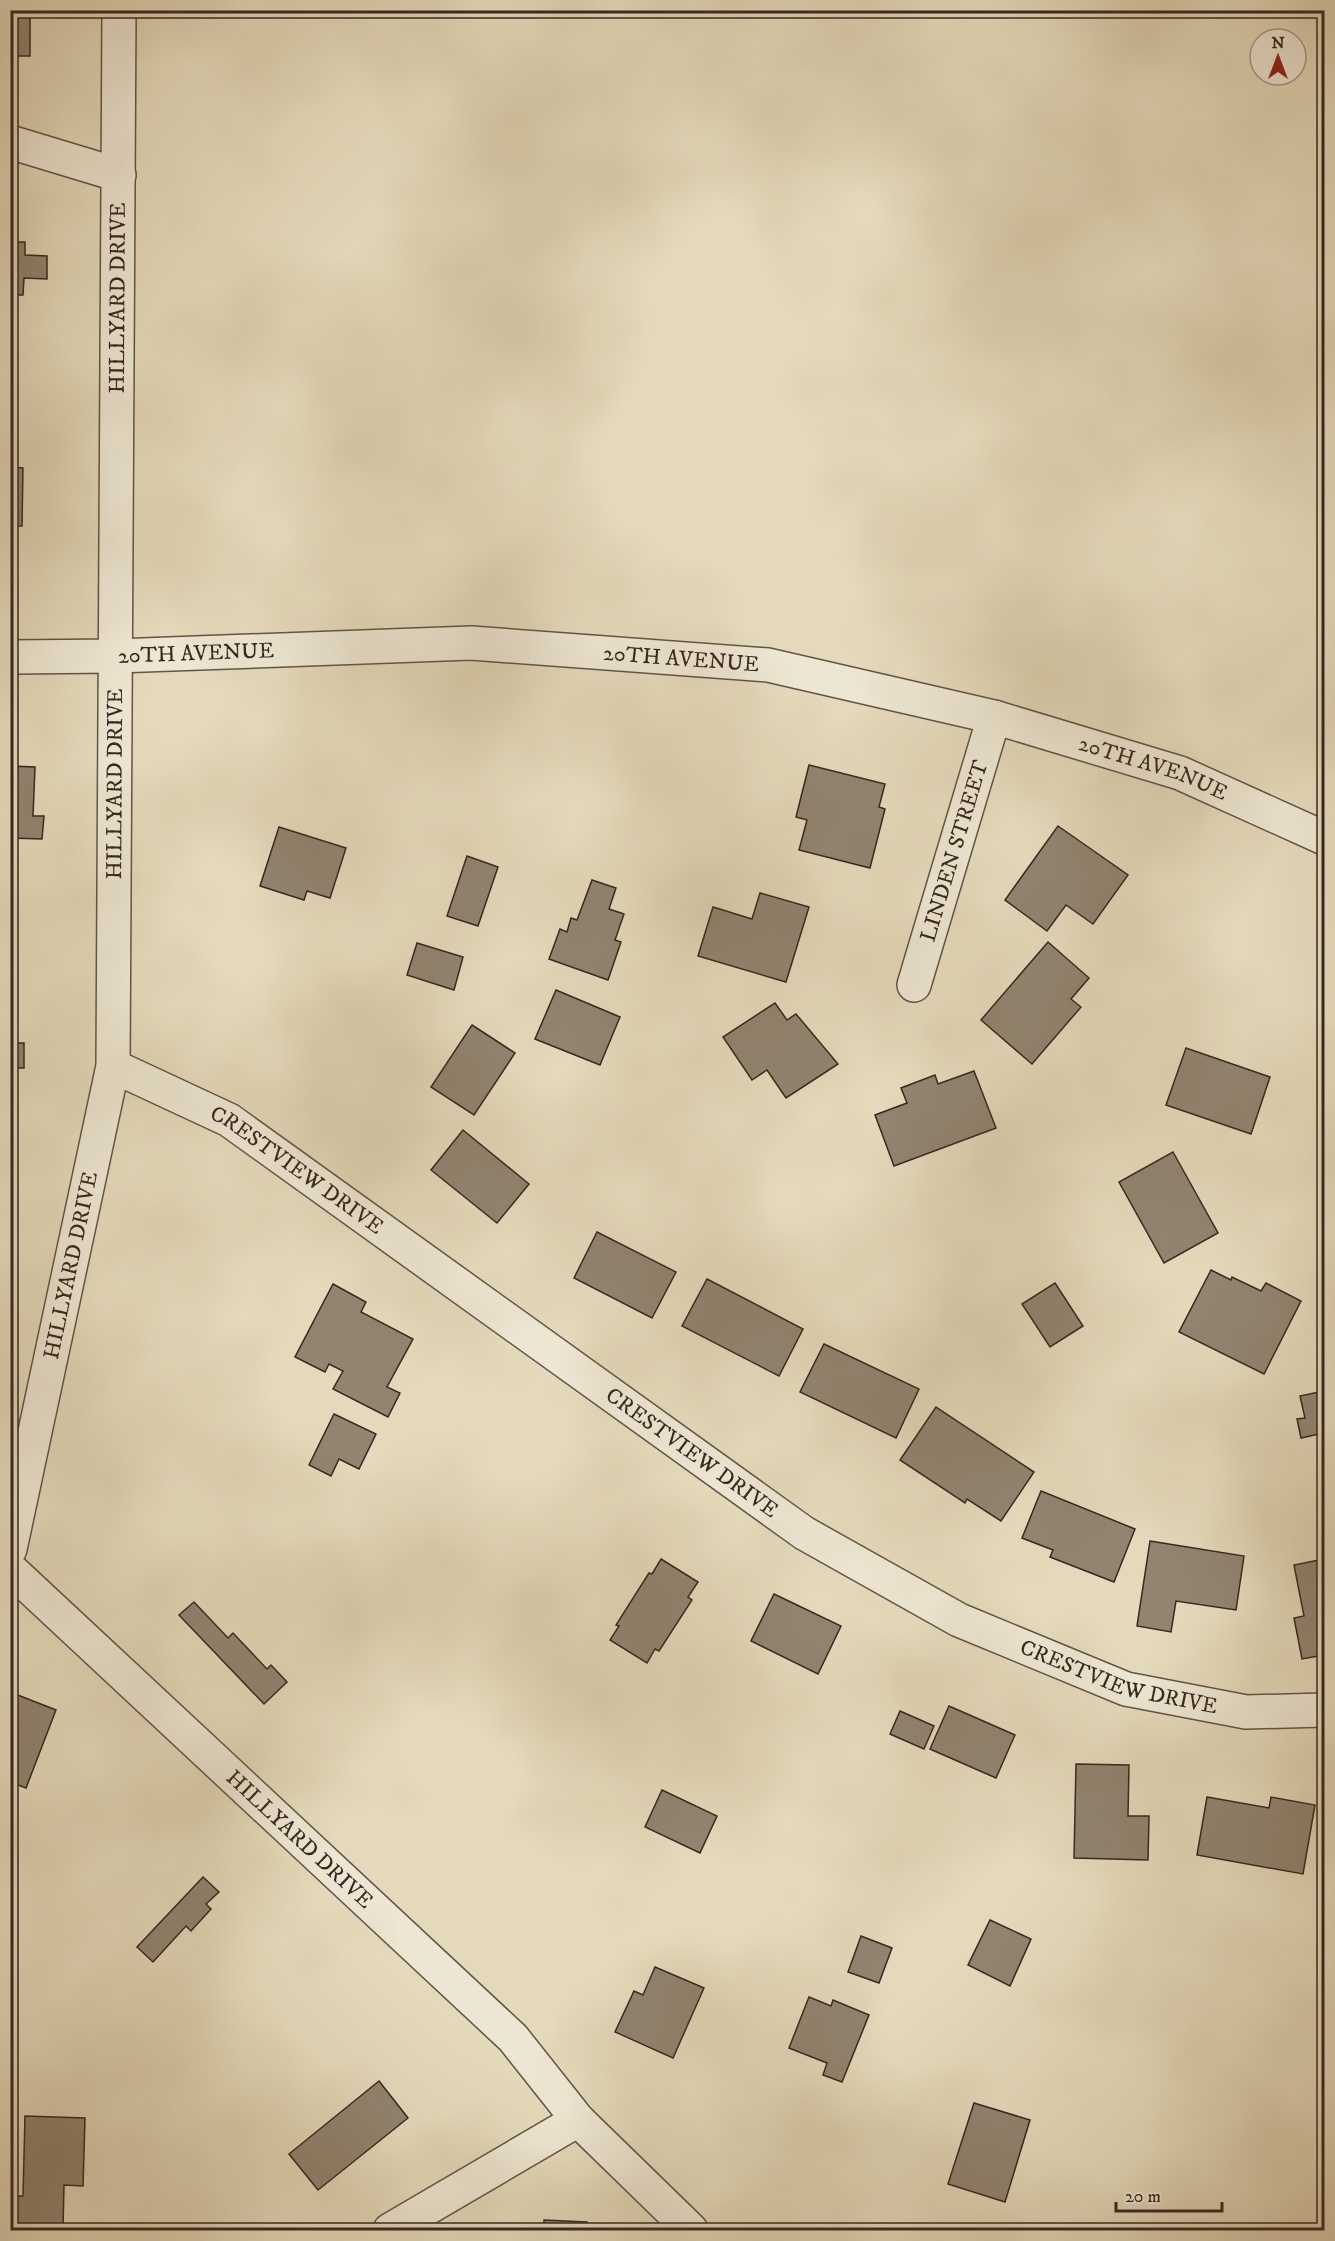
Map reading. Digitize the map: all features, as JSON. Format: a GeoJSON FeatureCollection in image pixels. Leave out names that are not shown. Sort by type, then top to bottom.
{"type":"FeatureCollection","features":[{"type":"Feature","properties":{"kind":"street","name":"HILLYARD DRIVE"},"geometry":{"type":"LineString","coordinates":[[10,1549],[112,1066],[119,10]]}},
{"type":"Feature","properties":{"kind":"street"},"geometry":{"type":"LineString","coordinates":[[10,142],[119,175]]}},
{"type":"Feature","properties":{"kind":"street","name":"20TH AVENUE"},"geometry":{"type":"LineString","coordinates":[[10,657],[116,657],[471,643],[768,665],[994,717],[1180,773],[1324,838]]}},
{"type":"Feature","properties":{"kind":"street","name":"LINDEN STREET"},"geometry":{"type":"LineString","coordinates":[[914,986],[994,717]]}},
{"type":"Feature","properties":{"kind":"street","name":"CRESTVIEW DRIVE"},"geometry":{"type":"LineString","coordinates":[[112,1066],[229,1120],[804,1533],[959,1620],[1126,1689],[1246,1712],[1324,1710]]}},
{"type":"Feature","properties":{"kind":"street","name":"HILLYARD DRIVE"},"geometry":{"type":"LineString","coordinates":[[10,1569],[513,2038],[578,2120],[691,2230]]}},
{"type":"Feature","properties":{"kind":"street"},"geometry":{"type":"LineString","coordinates":[[390,2230],[578,2120]]}},
{"type":"Feature","properties":{"kind":"building"},"geometry":{"type":"Polygon","coordinates":[[[10,10],[30,10],[30,56],[10,56],[10,10]]]}},
{"type":"Feature","properties":{"kind":"building"},"geometry":{"type":"Polygon","coordinates":[[[10,242],[25,242],[25,255],[47,256],[47,279],[24,278],[23,295],[10,295],[10,242]]]}},
{"type":"Feature","properties":{"kind":"building"},"geometry":{"type":"Polygon","coordinates":[[[10,467],[23,468],[22,526],[10,526],[10,467]]]}},
{"type":"Feature","properties":{"kind":"building"},"geometry":{"type":"Polygon","coordinates":[[[809,765],[885,784],[879,807],[885,809],[870,868],[799,850],[807,820],[796,817],[809,765]]]}},
{"type":"Feature","properties":{"kind":"building"},"geometry":{"type":"Polygon","coordinates":[[[10,766],[35,767],[33,816],[44,816],[42,839],[10,838],[10,766]]]}},
{"type":"Feature","properties":{"kind":"building"},"geometry":{"type":"Polygon","coordinates":[[[1058,826],[1128,875],[1093,924],[1066,905],[1047,931],[1005,900],[1058,826]]]}},
{"type":"Feature","properties":{"kind":"building"},"geometry":{"type":"Polygon","coordinates":[[[279,827],[346,848],[330,898],[307,891],[304,900],[260,886],[279,827]]]}},
{"type":"Feature","properties":{"kind":"building"},"geometry":{"type":"Polygon","coordinates":[[[467,856],[498,867],[478,926],[447,916],[467,856]]]}},
{"type":"Feature","properties":{"kind":"building"},"geometry":{"type":"Polygon","coordinates":[[[592,880],[616,888],[609,909],[624,914],[615,940],[621,942],[608,980],[549,959],[560,929],[567,932],[571,918],[577,920],[592,880]]]}},
{"type":"Feature","properties":{"kind":"building"},"geometry":{"type":"Polygon","coordinates":[[[760,893],[809,907],[786,982],[698,956],[713,907],[752,919],[760,893]]]}},
{"type":"Feature","properties":{"kind":"building"},"geometry":{"type":"Polygon","coordinates":[[[1048,942],[1089,978],[1071,999],[1081,1007],[1032,1064],[981,1020],[1048,942]]]}},
{"type":"Feature","properties":{"kind":"building"},"geometry":{"type":"Polygon","coordinates":[[[417,943],[463,957],[454,990],[407,975],[417,943]]]}},
{"type":"Feature","properties":{"kind":"building"},"geometry":{"type":"Polygon","coordinates":[[[556,990],[620,1017],[600,1065],[535,1039],[556,990]]]}},
{"type":"Feature","properties":{"kind":"building"},"geometry":{"type":"Polygon","coordinates":[[[775,1003],[787,1020],[796,1014],[838,1064],[786,1098],[767,1070],[752,1080],[723,1037],[775,1003]]]}},
{"type":"Feature","properties":{"kind":"building"},"geometry":{"type":"Polygon","coordinates":[[[472,1025],[515,1053],[474,1115],[431,1087],[472,1025]]]}},
{"type":"Feature","properties":{"kind":"building"},"geometry":{"type":"Polygon","coordinates":[[[10,1043],[24,1043],[24,1068],[10,1068],[10,1043]]]}},
{"type":"Feature","properties":{"kind":"building"},"geometry":{"type":"Polygon","coordinates":[[[1186,1048],[1270,1077],[1251,1134],[1166,1105],[1186,1048]]]}},
{"type":"Feature","properties":{"kind":"building"},"geometry":{"type":"Polygon","coordinates":[[[974,1071],[996,1128],[894,1166],[875,1115],[907,1103],[901,1088],[935,1075],[938,1084],[974,1071]]]}},
{"type":"Feature","properties":{"kind":"building"},"geometry":{"type":"Polygon","coordinates":[[[463,1130],[529,1184],[497,1223],[431,1170],[463,1130]]]}},
{"type":"Feature","properties":{"kind":"building"},"geometry":{"type":"Polygon","coordinates":[[[1173,1152],[1218,1233],[1164,1263],[1119,1182],[1173,1152]]]}},
{"type":"Feature","properties":{"kind":"building"},"geometry":{"type":"Polygon","coordinates":[[[597,1232],[676,1272],[652,1318],[574,1278],[597,1232]]]}},
{"type":"Feature","properties":{"kind":"building"},"geometry":{"type":"Polygon","coordinates":[[[1211,1270],[1261,1291],[1266,1283],[1301,1301],[1264,1374],[1179,1332],[1211,1270]]]}},
{"type":"Feature","properties":{"kind":"building"},"geometry":{"type":"Polygon","coordinates":[[[707,1279],[803,1329],[779,1376],[682,1326],[707,1279]]]}},
{"type":"Feature","properties":{"kind":"building"},"geometry":{"type":"Polygon","coordinates":[[[1055,1283],[1083,1326],[1050,1347],[1022,1304],[1055,1283]]]}},
{"type":"Feature","properties":{"kind":"building"},"geometry":{"type":"Polygon","coordinates":[[[333,1284],[366,1302],[361,1312],[413,1339],[387,1387],[400,1393],[388,1417],[333,1389],[343,1371],[329,1364],[325,1372],[295,1357],[333,1284]]]}},
{"type":"Feature","properties":{"kind":"building"},"geometry":{"type":"Polygon","coordinates":[[[824,1344],[919,1389],[896,1438],[800,1392],[824,1344]]]}},
{"type":"Feature","properties":{"kind":"building"},"geometry":{"type":"Polygon","coordinates":[[[1324,1391],[1324,1433],[1301,1438],[1297,1419],[1305,1418],[1300,1396],[1324,1391]]]}},
{"type":"Feature","properties":{"kind":"building"},"geometry":{"type":"Polygon","coordinates":[[[936,1407],[1034,1472],[1001,1521],[967,1499],[965,1503],[900,1460],[936,1407]]]}},
{"type":"Feature","properties":{"kind":"building"},"geometry":{"type":"Polygon","coordinates":[[[334,1414],[376,1434],[359,1469],[339,1459],[331,1476],[309,1465],[334,1414]]]}},
{"type":"Feature","properties":{"kind":"building"},"geometry":{"type":"Polygon","coordinates":[[[1041,1491],[1135,1529],[1114,1582],[1050,1557],[1053,1550],[1022,1538],[1041,1491]]]}},
{"type":"Feature","properties":{"kind":"building"},"geometry":{"type":"Polygon","coordinates":[[[1150,1541],[1244,1556],[1236,1610],[1176,1601],[1171,1632],[1137,1626],[1150,1541]]]}},
{"type":"Feature","properties":{"kind":"building"},"geometry":{"type":"Polygon","coordinates":[[[661,1559],[698,1582],[688,1597],[692,1600],[659,1651],[655,1649],[647,1663],[610,1640],[619,1626],[616,1625],[649,1573],[652,1574],[661,1559]]]}},
{"type":"Feature","properties":{"kind":"building"},"geometry":{"type":"Polygon","coordinates":[[[1324,1559],[1324,1655],[1302,1659],[1294,1618],[1304,1616],[1294,1565],[1324,1559]]]}},
{"type":"Feature","properties":{"kind":"building"},"geometry":{"type":"Polygon","coordinates":[[[774,1594],[841,1626],[818,1674],[751,1641],[774,1594]]]}},
{"type":"Feature","properties":{"kind":"building"},"geometry":{"type":"Polygon","coordinates":[[[194,1602],[228,1638],[233,1633],[267,1669],[271,1665],[287,1682],[264,1704],[179,1615],[194,1602]]]}},
{"type":"Feature","properties":{"kind":"building"},"geometry":{"type":"Polygon","coordinates":[[[10,1692],[56,1710],[26,1788],[10,1782],[10,1692]]]}},
{"type":"Feature","properties":{"kind":"building"},"geometry":{"type":"Polygon","coordinates":[[[949,1706],[1015,1735],[996,1778],[930,1749],[949,1706]]]}},
{"type":"Feature","properties":{"kind":"building"},"geometry":{"type":"Polygon","coordinates":[[[900,1711],[934,1726],[924,1749],[890,1734],[900,1711]]]}},
{"type":"Feature","properties":{"kind":"building"},"geometry":{"type":"Polygon","coordinates":[[[1076,1764],[1129,1765],[1128,1816],[1149,1816],[1148,1860],[1074,1858],[1076,1764]]]}},
{"type":"Feature","properties":{"kind":"building"},"geometry":{"type":"Polygon","coordinates":[[[662,1790],[717,1816],[700,1853],[645,1827],[662,1790]]]}},
{"type":"Feature","properties":{"kind":"building"},"geometry":{"type":"Polygon","coordinates":[[[1207,1797],[1269,1808],[1271,1797],[1315,1805],[1303,1874],[1197,1855],[1207,1797]]]}},
{"type":"Feature","properties":{"kind":"building"},"geometry":{"type":"Polygon","coordinates":[[[203,1877],[219,1892],[206,1904],[211,1909],[191,1931],[186,1926],[153,1962],[137,1947],[203,1877]]]}},
{"type":"Feature","properties":{"kind":"building"},"geometry":{"type":"Polygon","coordinates":[[[990,1920],[1031,1939],[1010,1986],[968,1965],[990,1920]]]}},
{"type":"Feature","properties":{"kind":"building"},"geometry":{"type":"Polygon","coordinates":[[[861,1936],[892,1948],[879,1983],[848,1972],[861,1936]]]}},
{"type":"Feature","properties":{"kind":"building"},"geometry":{"type":"Polygon","coordinates":[[[655,1967],[704,1988],[673,2058],[615,2032],[634,1991],[643,1995],[655,1967]]]}},
{"type":"Feature","properties":{"kind":"building"},"geometry":{"type":"Polygon","coordinates":[[[809,1997],[831,2006],[833,2000],[869,2015],[842,2082],[823,2075],[827,2063],[789,2048],[809,1997]]]}},
{"type":"Feature","properties":{"kind":"building"},"geometry":{"type":"Polygon","coordinates":[[[379,2081],[408,2118],[318,2190],[289,2154],[379,2081]]]}},
{"type":"Feature","properties":{"kind":"building"},"geometry":{"type":"Polygon","coordinates":[[[974,2103],[1030,2120],[1005,2202],[948,2184],[974,2103]]]}},
{"type":"Feature","properties":{"kind":"building"},"geometry":{"type":"Polygon","coordinates":[[[25,2116],[85,2118],[83,2186],[64,2185],[63,2230],[14,2230],[15,2196],[23,2196],[25,2116]]]}},
{"type":"Feature","properties":{"kind":"building"},"geometry":{"type":"Polygon","coordinates":[[[544,2220],[587,2222],[587,2230],[544,2230],[544,2220]]]}}]}
